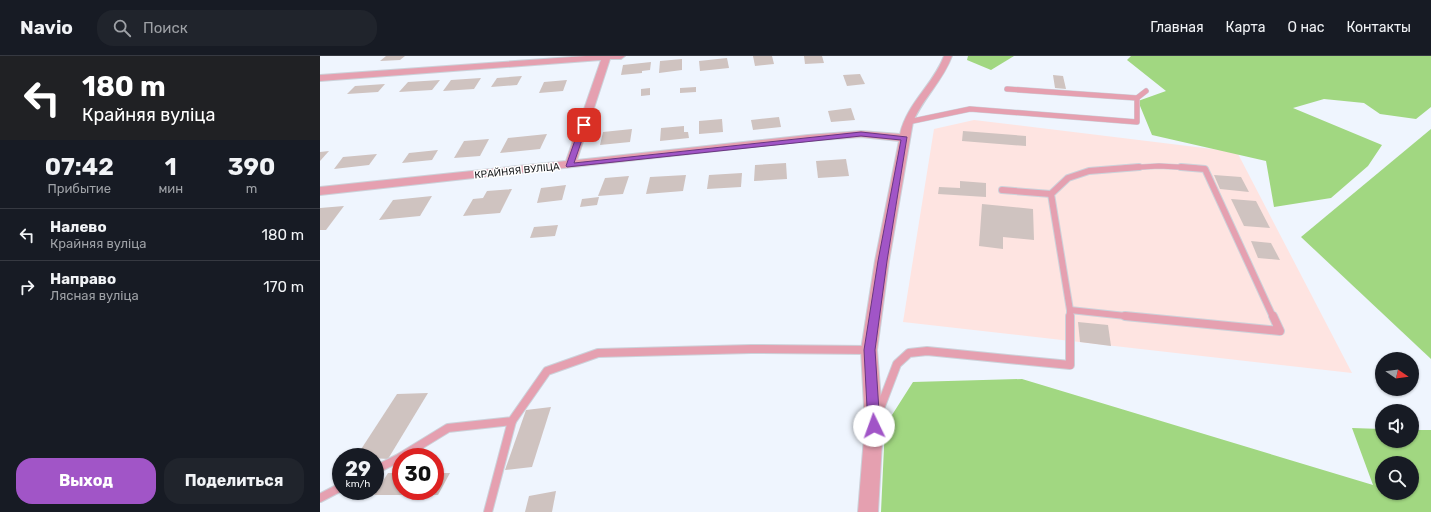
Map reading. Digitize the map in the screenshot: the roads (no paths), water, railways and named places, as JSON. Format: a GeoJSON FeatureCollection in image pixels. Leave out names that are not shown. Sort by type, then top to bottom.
{"type":"FeatureCollection","features":[{"type":"Feature","properties":{"kind":"street"},"geometry":{"type":"LineString","coordinates":[[320,78],[621,56]]}},
{"type":"Feature","properties":{"kind":"street"},"geometry":{"type":"LineString","coordinates":[[868,512],[874,426],[870,350],[882,261],[908,122],[913,109],[945,66],[948,56]]}},
{"type":"Feature","properties":{"kind":"street"},"geometry":{"type":"LineString","coordinates":[[570,166],[607,57]]}},
{"type":"Feature","properties":{"kind":"street","name":"КРАЙНЯЯ ВУЛІЦА"},"geometry":{"type":"LineString","coordinates":[[320,192],[861,134],[904,138]]}},
{"type":"Feature","properties":{"kind":"lane"},"geometry":{"type":"LineString","coordinates":[[1007,89],[1137,98],[1146,91]]}},
{"type":"Feature","properties":{"kind":"lane"},"geometry":{"type":"LineString","coordinates":[[908,122],[970,109],[1137,122],[1137,98]]}},
{"type":"Feature","properties":{"kind":"lane"},"geometry":{"type":"LineString","coordinates":[[1002,190],[1051,194],[1068,178],[1089,171],[1159,166],[1205,170],[1280,331],[1070,310]]}},
{"type":"Feature","properties":{"kind":"lane"},"geometry":{"type":"LineString","coordinates":[[874,426],[897,364],[909,353],[927,351],[1070,365],[1070,310],[1051,194]]}},
{"type":"Feature","properties":{"kind":"lane"},"geometry":{"type":"LineString","coordinates":[[488,512],[512,421],[547,371],[598,353],[751,349],[870,350]]}},
{"type":"Feature","properties":{"kind":"lane"},"geometry":{"type":"LineString","coordinates":[[384,465],[448,428],[512,421]]}},
{"type":"Feature","properties":{"kind":"lane"},"geometry":{"type":"LineString","coordinates":[[320,498],[332,492]]}}]}
